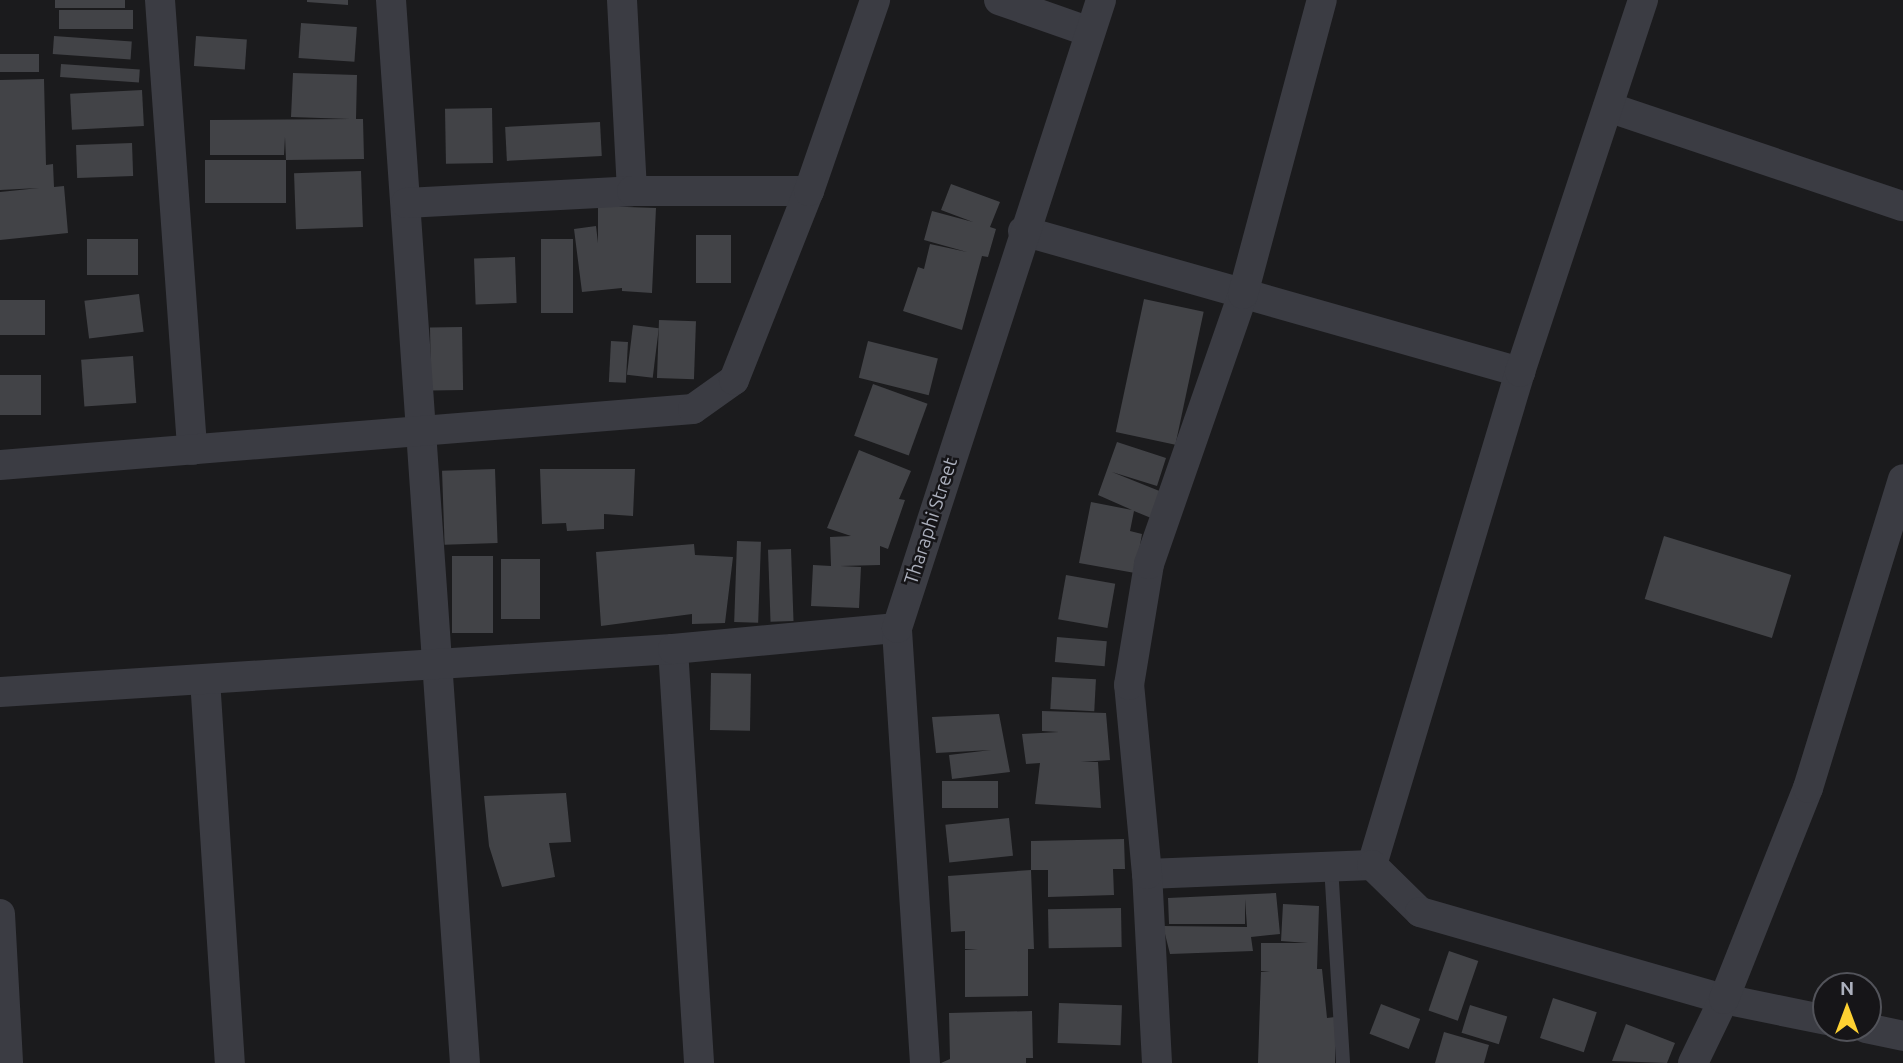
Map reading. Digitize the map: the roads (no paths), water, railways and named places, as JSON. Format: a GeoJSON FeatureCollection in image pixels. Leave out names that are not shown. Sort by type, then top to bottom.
{"type":"FeatureCollection","features":[{"type":"Feature","properties":{"kind":"street"},"geometry":{"type":"LineString","coordinates":[[160,0],[192,450]]}},
{"type":"Feature","properties":{"kind":"street"},"geometry":{"type":"LineString","coordinates":[[391,0],[465,1063]]}},
{"type":"Feature","properties":{"kind":"street"},"geometry":{"type":"LineString","coordinates":[[622,0],[632,191]]}},
{"type":"Feature","properties":{"kind":"street"},"geometry":{"type":"LineString","coordinates":[[0,465],[693,409],[734,380],[809,191],[875,0]]}},
{"type":"Feature","properties":{"kind":"street"},"geometry":{"type":"LineString","coordinates":[[999,0],[1090,32]]}},
{"type":"Feature","properties":{"kind":"street","name":"Tharaphi Street"},"geometry":{"type":"LineString","coordinates":[[925,1063],[897,628],[1023,231],[1101,0]]}},
{"type":"Feature","properties":{"kind":"street"},"geometry":{"type":"LineString","coordinates":[[1157,1063],[1147,874],[1129,685],[1149,564],[1244,294],[1322,0]]}},
{"type":"Feature","properties":{"kind":"street"},"geometry":{"type":"LineString","coordinates":[[1372,865],[1520,372],[1643,0]]}},
{"type":"Feature","properties":{"kind":"street"},"geometry":{"type":"LineString","coordinates":[[1608,107],[1903,206]]}},
{"type":"Feature","properties":{"kind":"street"},"geometry":{"type":"LineString","coordinates":[[406,204],[632,191],[809,191]]}},
{"type":"Feature","properties":{"kind":"street"},"geometry":{"type":"LineString","coordinates":[[1023,231],[1520,372]]}},
{"type":"Feature","properties":{"kind":"street"},"geometry":{"type":"LineString","coordinates":[[1693,1063],[1724,999],[1808,788],[1903,479]]}},
{"type":"Feature","properties":{"kind":"street"},"geometry":{"type":"LineString","coordinates":[[0,692],[673,649],[897,628]]}},
{"type":"Feature","properties":{"kind":"street"},"geometry":{"type":"LineString","coordinates":[[673,649],[699,1063]]}},
{"type":"Feature","properties":{"kind":"street"},"geometry":{"type":"LineString","coordinates":[[205,679],[230,1063]]}},
{"type":"Feature","properties":{"kind":"street"},"geometry":{"type":"LineString","coordinates":[[1147,874],[1372,865],[1420,912],[1724,999],[1812,1017]]}},
{"type":"Feature","properties":{"kind":"street"},"geometry":{"type":"LineString","coordinates":[[0,914],[9,1063]]}},
{"type":"Feature","properties":{"kind":"street"},"geometry":{"type":"LineString","coordinates":[[1882,1031],[1903,1036]]}},
{"type":"Feature","properties":{"kind":"lane"},"geometry":{"type":"LineString","coordinates":[[1331,866],[1343,1063]]}}]}
